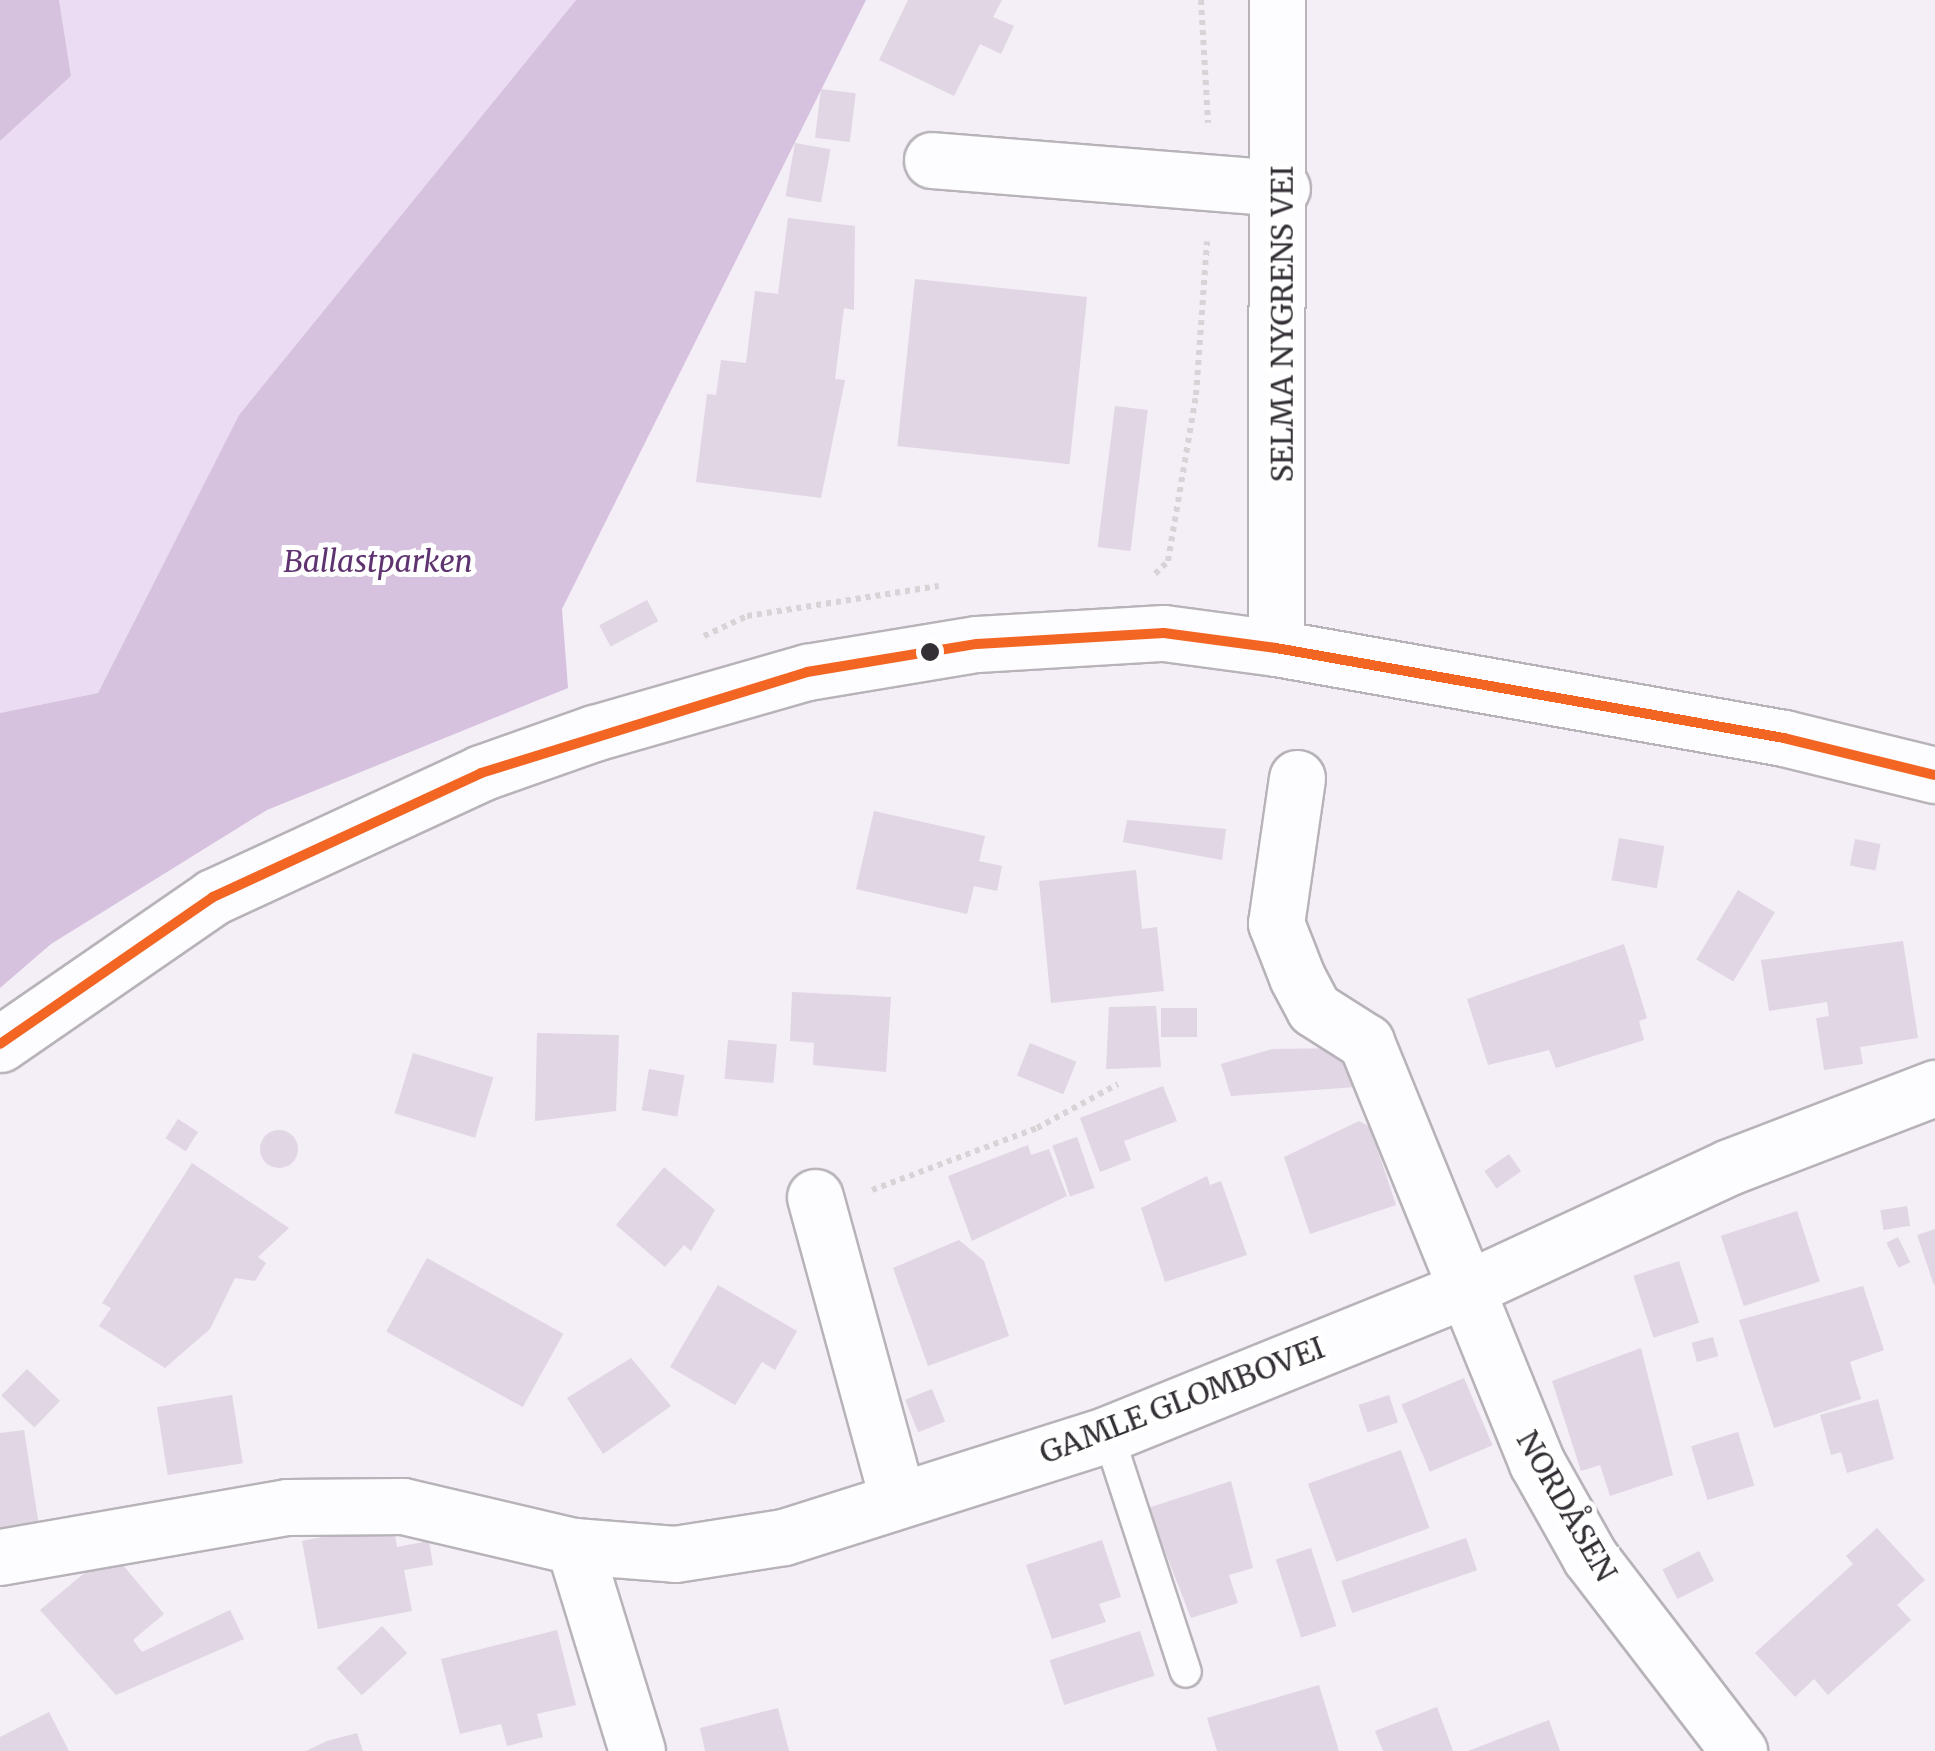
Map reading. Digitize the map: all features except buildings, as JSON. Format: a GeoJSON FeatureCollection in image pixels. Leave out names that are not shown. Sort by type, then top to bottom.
{"type":"FeatureCollection","features":[{"type":"Feature","properties":{"kind":"street","name":"SELMA NYGRENS VEI"},"geometry":{"type":"LineString","coordinates":[[1276,648],[1282,188],[1277,0]]}},
{"type":"Feature","properties":{"kind":"street"},"geometry":{"type":"LineString","coordinates":[[932,160],[1282,188]]}},
{"type":"Feature","properties":{"kind":"street"},"geometry":{"type":"LineString","coordinates":[[0,1044],[213,898],[481,773],[594,733],[807,672],[977,644],[1164,633],[1276,648],[1648,712],[1935,775]]}},
{"type":"Feature","properties":{"kind":"street"},"geometry":{"type":"LineString","coordinates":[[1297,778],[1276,924],[1314,1009],[1366,1042],[1462,1291]]}},
{"type":"Feature","properties":{"kind":"street","name":"GAMLE GLOMBOVEI"},"geometry":{"type":"LineString","coordinates":[[0,1557],[287,1508],[404,1506],[574,1546],[675,1554],[784,1537],[1108,1434],[1462,1291],[1730,1167],[1935,1088]]}},
{"type":"Feature","properties":{"kind":"street"},"geometry":{"type":"LineString","coordinates":[[818,1208],[898,1500]]}},
{"type":"Feature","properties":{"kind":"street","name":"NORDÅSEN"},"geometry":{"type":"LineString","coordinates":[[1462,1291],[1536,1463],[1590,1557],[1739,1751]]}},
{"type":"Feature","properties":{"kind":"street"},"geometry":{"type":"LineString","coordinates":[[574,1546],[636,1751]]}},
{"type":"Feature","properties":{"kind":"lane"},"geometry":{"type":"LineString","coordinates":[[1108,1434],[1186,1672]]}},
{"type":"Feature","properties":{"kind":"path"},"geometry":{"type":"LineString","coordinates":[[1201,0],[1208,132]]}},
{"type":"Feature","properties":{"kind":"path"},"geometry":{"type":"LineString","coordinates":[[1168,561],[1196,395],[1208,239]]}},
{"type":"Feature","properties":{"kind":"path"},"geometry":{"type":"LineString","coordinates":[[818,1208],[1118,1084]]}},
{"type":"Feature","properties":{"kind":"shaded area"},"geometry":{"type":"Polygon","coordinates":[[[59,0],[576,0],[239,415],[98,693],[0,713],[0,141],[71,76],[59,0]]]}},
{"type":"Feature","properties":{"kind":"green space"},"geometry":{"type":"Polygon","coordinates":[[[0,0],[59,0],[71,76],[0,141],[0,0]]]}},
{"type":"Feature","properties":{"kind":"green space","name":"Ballastparken"},"geometry":{"type":"Polygon","coordinates":[[[576,0],[866,0],[562,609],[568,688],[267,810],[51,944],[0,988],[0,713],[98,693],[239,415],[576,0]]]}},
{"type":"Feature","properties":{"kind":"transit line"},"geometry":{"type":"LineString","coordinates":[[0,1044],[213,897],[481,773],[807,672],[977,644],[1164,633],[1276,648],[1784,738],[1935,775]]}}]}
